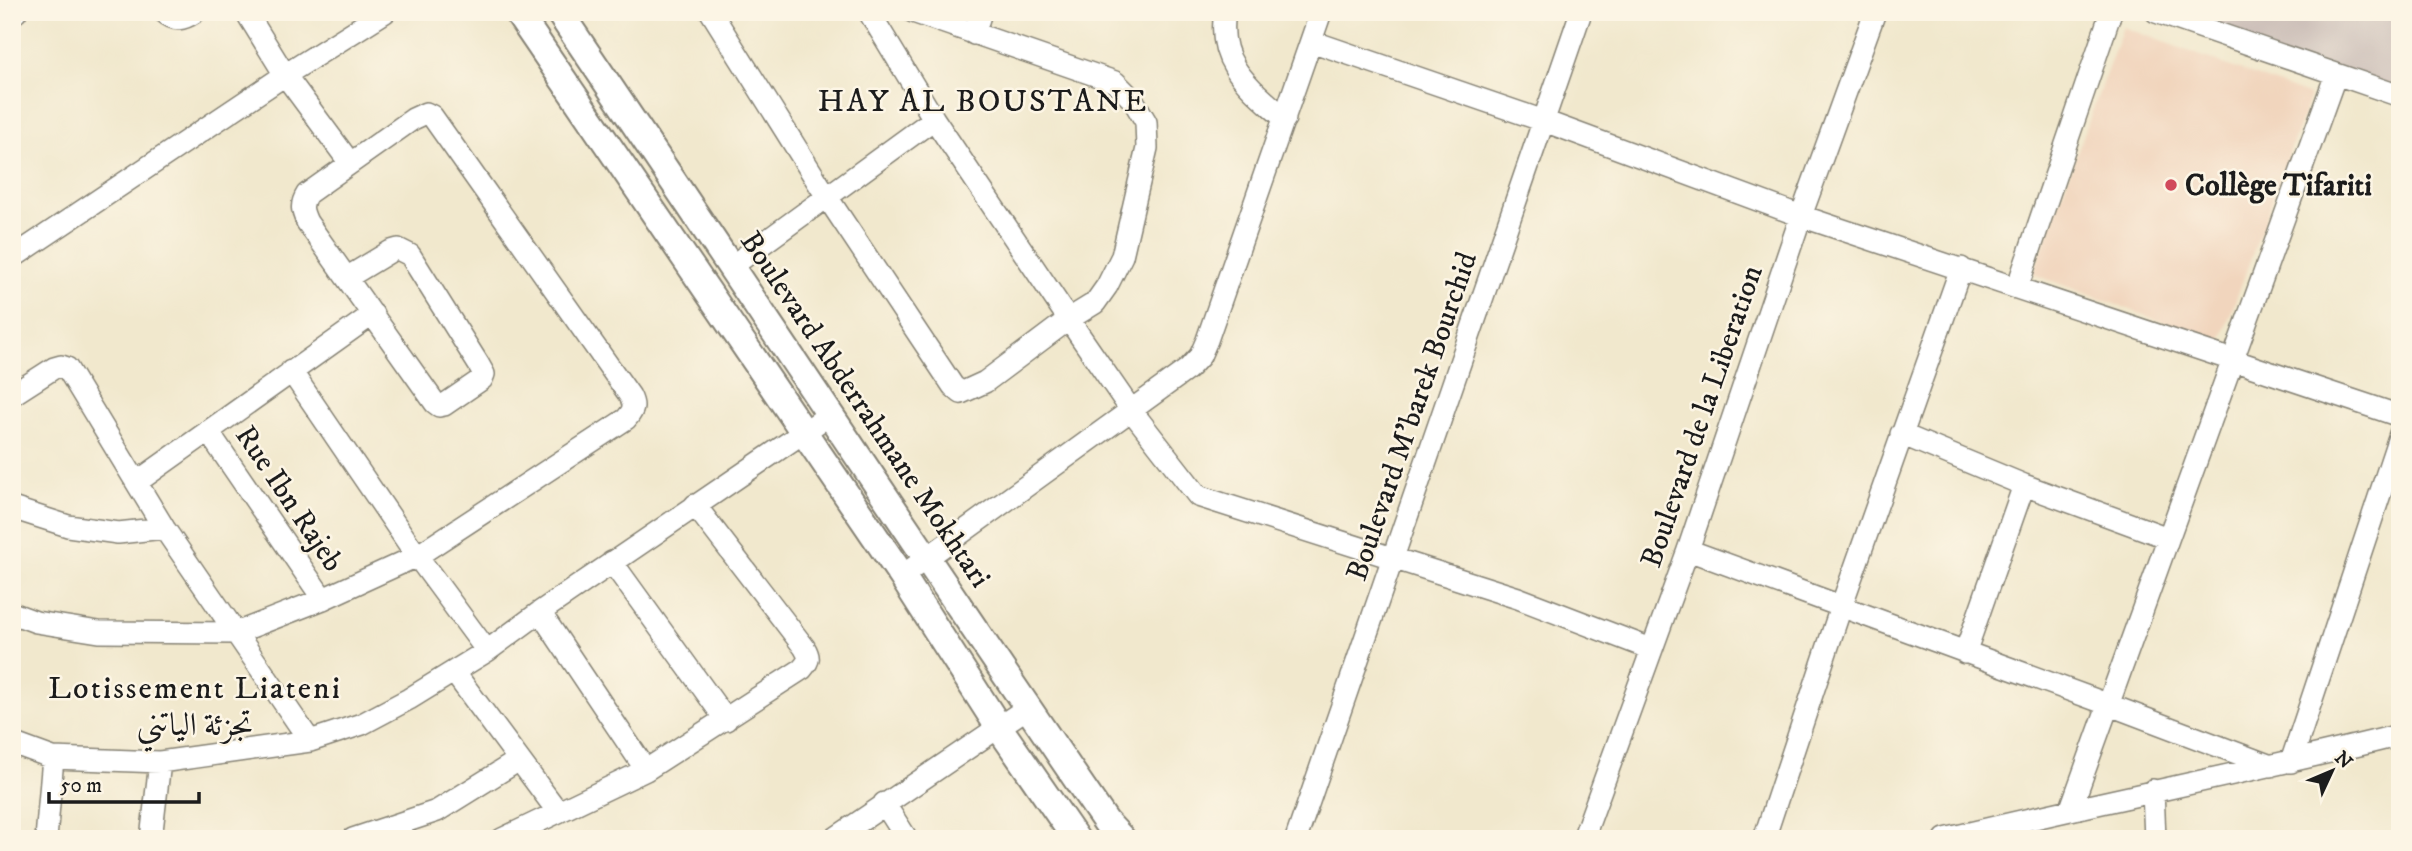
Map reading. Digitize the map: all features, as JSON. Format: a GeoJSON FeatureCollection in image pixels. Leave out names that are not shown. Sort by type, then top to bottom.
{"type":"FeatureCollection","features":[{"type":"Feature","properties":{"kind":"main road"},"geometry":{"type":"LineString","coordinates":[[517,12],[902,576],[998,726],[1076,839]]}},
{"type":"Feature","properties":{"kind":"main road","name":"Boulevard Abderrahmane Mokhtari"},"geometry":{"type":"LineString","coordinates":[[559,12],[1027,708],[1105,822],[1122,839]]}},
{"type":"Feature","properties":{"kind":"street"},"geometry":{"type":"LineString","coordinates":[[164,12],[179,20],[195,12]]}},
{"type":"Feature","properties":{"kind":"street"},"geometry":{"type":"LineString","coordinates":[[246,12],[285,75],[350,163]]}},
{"type":"Feature","properties":{"kind":"street"},"geometry":{"type":"LineString","coordinates":[[12,258],[285,75],[385,12]]}},
{"type":"Feature","properties":{"kind":"street"},"geometry":{"type":"LineString","coordinates":[[711,12],[827,197],[953,386],[961,393],[985,382],[1069,319],[1095,303],[1107,286],[1122,256],[1147,148],[1146,122],[1133,100],[1115,82],[913,12]]}},
{"type":"Feature","properties":{"kind":"street"},"geometry":{"type":"LineString","coordinates":[[869,12],[934,119],[1069,319],[1131,410],[1198,496],[1518,598],[1651,649]]}},
{"type":"Feature","properties":{"kind":"street"},"geometry":{"type":"LineString","coordinates":[[974,34],[981,12]]}},
{"type":"Feature","properties":{"kind":"street"},"geometry":{"type":"LineString","coordinates":[[1225,12],[1223,27],[1226,51],[1236,71],[1284,119]]}},
{"type":"Feature","properties":{"kind":"street"},"geometry":{"type":"LineString","coordinates":[[902,576],[1188,369],[1200,356],[1321,12]]}},
{"type":"Feature","properties":{"kind":"street","name":"Boulevard M'barek Bourchid"},"geometry":{"type":"LineString","coordinates":[[1296,839],[1581,12]]}},
{"type":"Feature","properties":{"kind":"street","name":"Boulevard de la Liberation"},"geometry":{"type":"LineString","coordinates":[[1583,839],[1688,550],[1801,216],[1875,12]]}},
{"type":"Feature","properties":{"kind":"street"},"geometry":{"type":"LineString","coordinates":[[2017,288],[2111,12]]}},
{"type":"Feature","properties":{"kind":"street"},"geometry":{"type":"LineString","coordinates":[[2156,12],[2400,96]]}},
{"type":"Feature","properties":{"kind":"street"},"geometry":{"type":"LineString","coordinates":[[1311,41],[1544,121],[1801,216],[2400,416]]}},
{"type":"Feature","properties":{"kind":"street"},"geometry":{"type":"LineString","coordinates":[[2071,808],[2336,74]]}},
{"type":"Feature","properties":{"kind":"street"},"geometry":{"type":"LineString","coordinates":[[12,613],[36,622],[99,632],[236,633],[323,599],[417,556],[626,419],[632,412],[634,405],[432,117],[426,113],[350,163],[307,194],[301,203],[307,222],[435,403],[444,405],[482,379],[484,374],[410,255],[398,249],[391,251],[348,277]]}},
{"type":"Feature","properties":{"kind":"street"},"geometry":{"type":"LineString","coordinates":[[732,267],[934,119]]}},
{"type":"Feature","properties":{"kind":"street"},"geometry":{"type":"LineString","coordinates":[[1764,839],[1841,607],[1961,268]]}},
{"type":"Feature","properties":{"kind":"street"},"geometry":{"type":"LineString","coordinates":[[137,482],[373,314]]}},
{"type":"Feature","properties":{"kind":"street"},"geometry":{"type":"LineString","coordinates":[[12,395],[54,368],[66,368],[164,528],[310,741]]}},
{"type":"Feature","properties":{"kind":"street"},"geometry":{"type":"LineString","coordinates":[[291,371],[417,556],[487,651]]}},
{"type":"Feature","properties":{"kind":"street"},"geometry":{"type":"LineString","coordinates":[[12,743],[53,758],[160,761],[310,741],[362,724],[409,699],[487,651],[612,562],[829,415]]}},
{"type":"Feature","properties":{"kind":"street","name":"Rue Ibn Rajeb"},"geometry":{"type":"LineString","coordinates":[[208,431],[323,599]]}},
{"type":"Feature","properties":{"kind":"street"},"geometry":{"type":"LineString","coordinates":[[1901,434],[2024,485],[2168,538]]}},
{"type":"Feature","properties":{"kind":"street"},"geometry":{"type":"LineString","coordinates":[[2281,764],[2400,434]]}},
{"type":"Feature","properties":{"kind":"street"},"geometry":{"type":"LineString","coordinates":[[1965,653],[2024,485]]}},
{"type":"Feature","properties":{"kind":"street"},"geometry":{"type":"LineString","coordinates":[[502,839],[646,770],[726,720],[802,669],[808,662],[809,656],[804,646],[695,505]]}},
{"type":"Feature","properties":{"kind":"street"},"geometry":{"type":"LineString","coordinates":[[12,508],[68,526],[118,533],[164,528]]}},
{"type":"Feature","properties":{"kind":"street"},"geometry":{"type":"LineString","coordinates":[[1688,550],[1965,653],[2281,764]]}},
{"type":"Feature","properties":{"kind":"street"},"geometry":{"type":"LineString","coordinates":[[612,562],[726,720]]}},
{"type":"Feature","properties":{"kind":"street"},"geometry":{"type":"LineString","coordinates":[[540,612],[646,770]]}},
{"type":"Feature","properties":{"kind":"street"},"geometry":{"type":"LineString","coordinates":[[454,672],[558,812]]}},
{"type":"Feature","properties":{"kind":"street"},"geometry":{"type":"LineString","coordinates":[[834,839],[1027,708]]}},
{"type":"Feature","properties":{"kind":"street"},"geometry":{"type":"LineString","coordinates":[[1945,839],[2071,808],[2400,736]]}},
{"type":"Feature","properties":{"kind":"street"},"geometry":{"type":"LineString","coordinates":[[46,839],[53,758]]}},
{"type":"Feature","properties":{"kind":"street"},"geometry":{"type":"LineString","coordinates":[[353,839],[437,811],[519,760]]}},
{"type":"Feature","properties":{"kind":"street"},"geometry":{"type":"LineString","coordinates":[[151,839],[160,761]]}},
{"type":"Feature","properties":{"kind":"street"},"geometry":{"type":"LineString","coordinates":[[2153,790],[2155,839]]}},
{"type":"Feature","properties":{"kind":"street"},"geometry":{"type":"LineString","coordinates":[[884,803],[907,839]]}},
{"type":"Feature","properties":{"kind":"shaded area"},"geometry":{"type":"Polygon","coordinates":[[[2159,12],[2400,12],[2400,98],[2159,12]]]}},
{"type":"Feature","properties":{"kind":"shaded area","name":"Collège Tifariti"},"geometry":{"type":"Polygon","coordinates":[[[2123,27],[2310,96],[2220,343],[2033,274],[2123,27]]]}},
{"type":"Feature","properties":{"kind":"place","name":"Collège Tifariti"},"geometry":{"type":"Point","coordinates":[2171,185]}},
{"type":"Feature","properties":{"kind":"district","name":"HAY AL BOUSTANE"},"geometry":{"type":"Point","coordinates":[983,100]}},
{"type":"Feature","properties":{"kind":"district","name":"Lotissement Liateni تجزئة الياتني"},"geometry":{"type":"Point","coordinates":[195,706]}}]}
